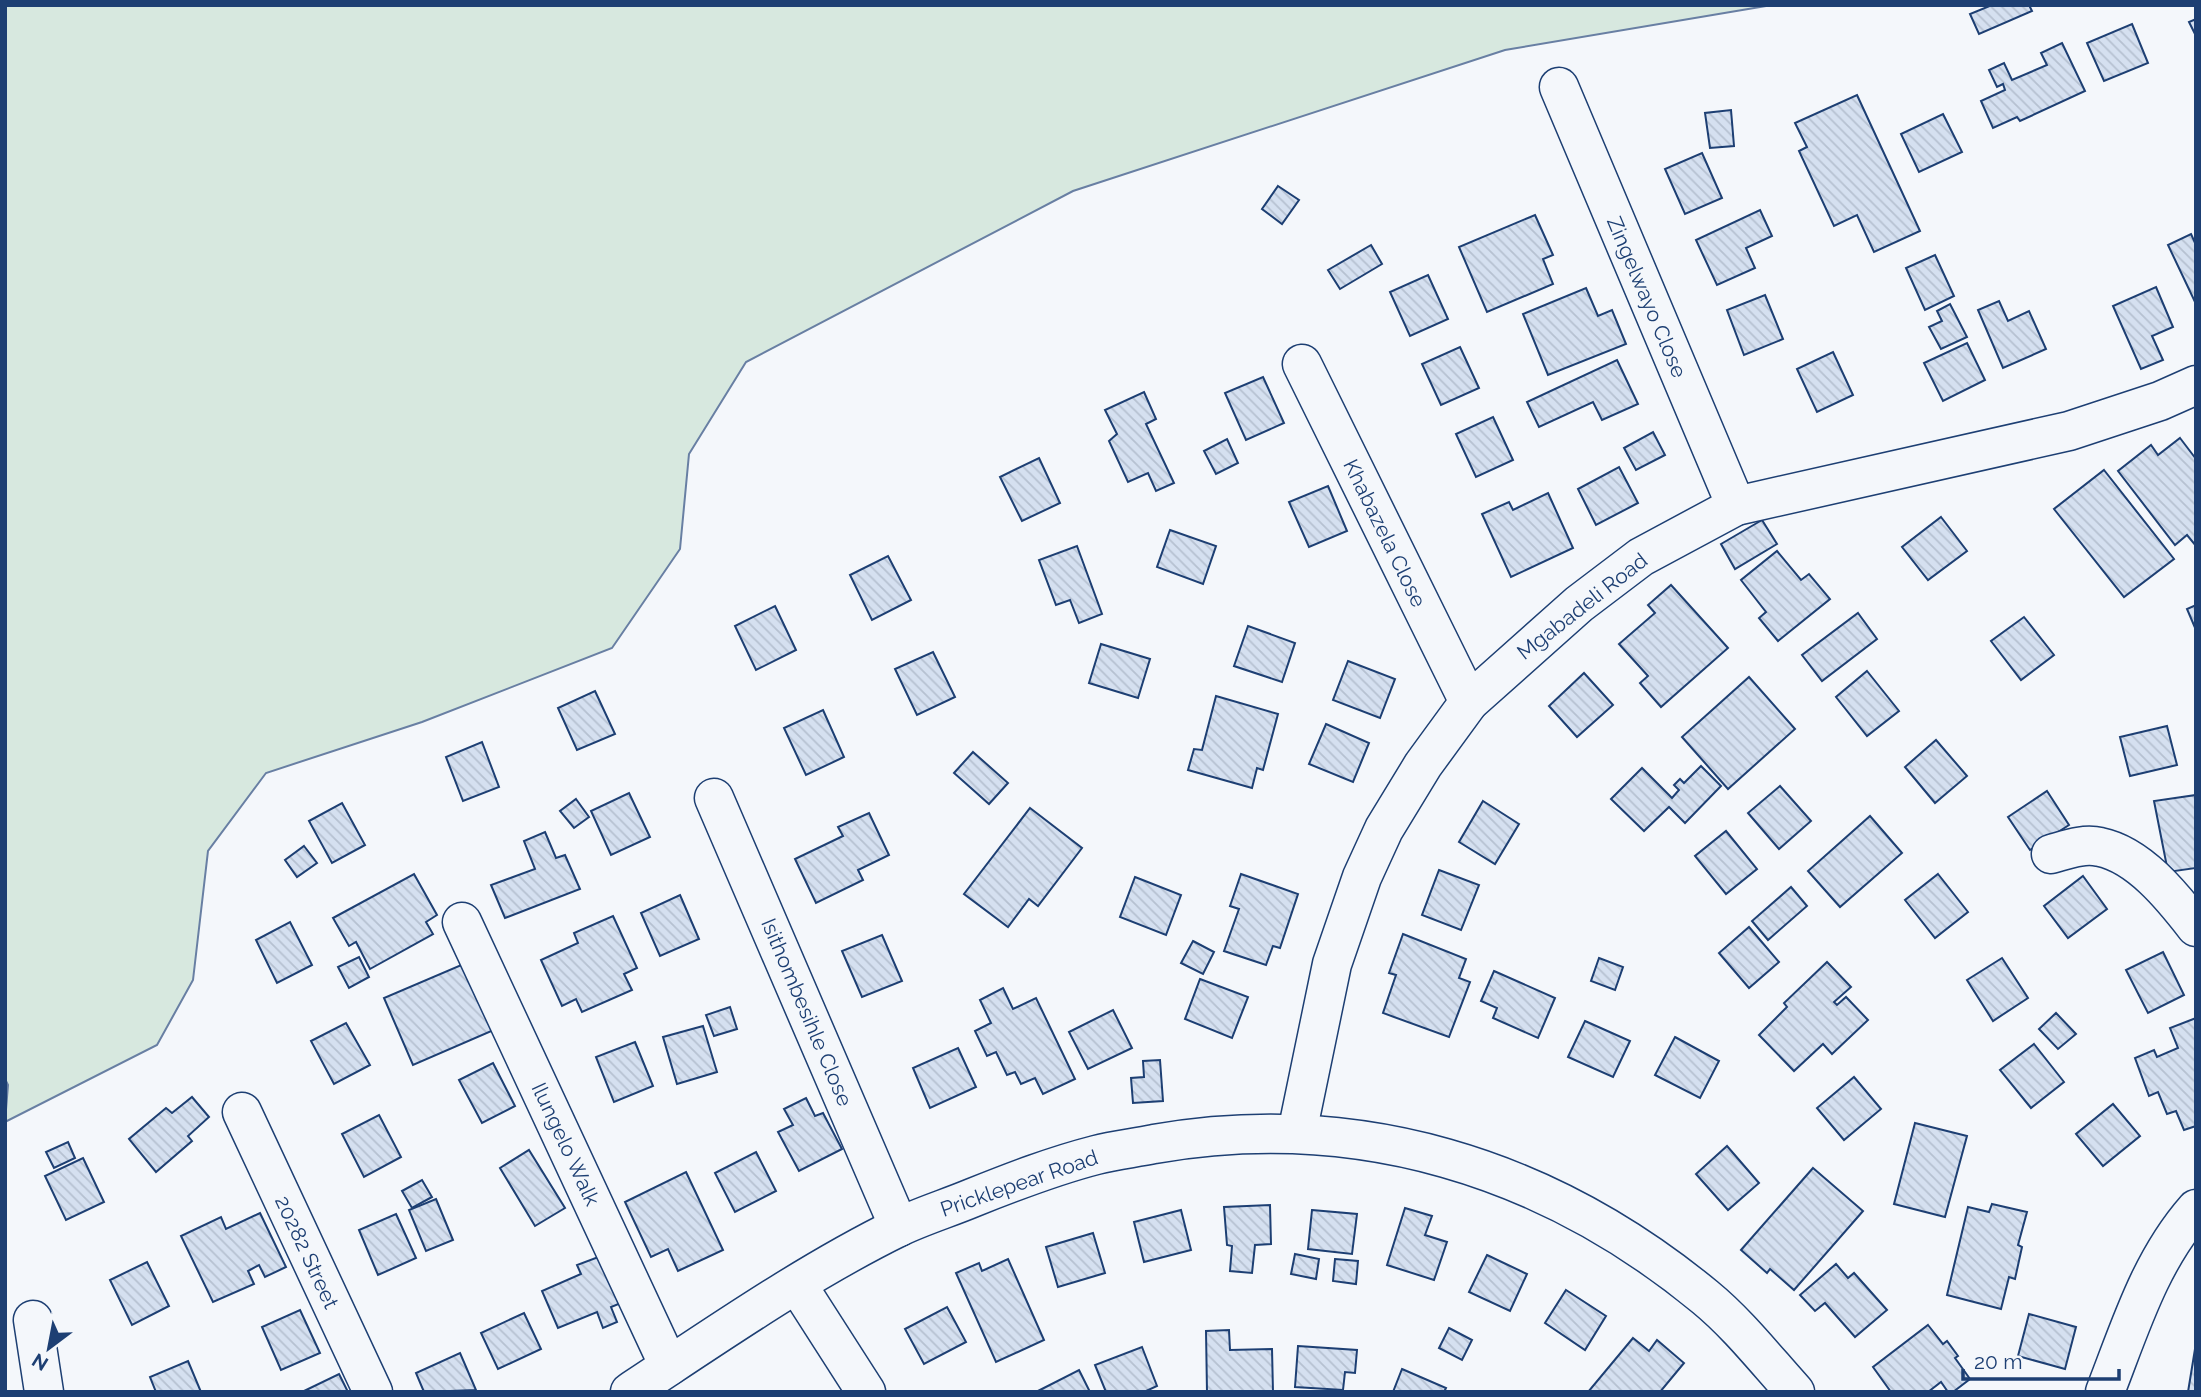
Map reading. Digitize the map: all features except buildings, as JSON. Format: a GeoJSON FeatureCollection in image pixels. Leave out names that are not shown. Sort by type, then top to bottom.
{"type":"FeatureCollection","features":[{"type":"Feature","properties":{"kind":"street","name":"Zingelwayo Close"},"geometry":{"type":"LineString","coordinates":[[1559,87],[1736,506]]}},
{"type":"Feature","properties":{"kind":"street","name":"Khabazela Close"},"geometry":{"type":"LineString","coordinates":[[1302,364],[1469,702]]}},
{"type":"Feature","properties":{"kind":"street","name":"Mgabadeli Road"},"geometry":{"type":"LineString","coordinates":[[1297,1133],[1326,987],[1362,877],[1384,829],[1423,765],[1469,702],[1525,649],[1641,557],[1736,506],[1967,456],[2069,430],[2160,401],[2196,385]]}},
{"type":"Feature","properties":{"kind":"street","name":"Isithombesihle Close"},"geometry":{"type":"LineString","coordinates":[[714,797],[899,1227]]}},
{"type":"Feature","properties":{"kind":"street"},"geometry":{"type":"LineString","coordinates":[[2051,854],[2075,847],[2098,846],[2126,856],[2151,877],[2196,927]]}},
{"type":"Feature","properties":{"kind":"street","name":"Ilungelo Walk"},"geometry":{"type":"LineString","coordinates":[[462,922],[669,1366]]}},
{"type":"Feature","properties":{"kind":"street","name":"20282 Street"},"geometry":{"type":"LineString","coordinates":[[242,1112],[373,1392]]}},
{"type":"Feature","properties":{"kind":"street","name":"Pricklepear Road"},"geometry":{"type":"LineString","coordinates":[[630,1392],[798,1286],[899,1227],[1024,1178],[1098,1154],[1202,1136],[1297,1133],[1445,1156],[1514,1181],[1578,1210],[1645,1253],[1706,1298],[1795,1392]]}},
{"type":"Feature","properties":{"kind":"street"},"geometry":{"type":"LineString","coordinates":[[2105,1392],[2157,1262],[2177,1230],[2196,1209]]}},
{"type":"Feature","properties":{"kind":"street"},"geometry":{"type":"LineString","coordinates":[[798,1286],[866,1392]]}},
{"type":"Feature","properties":{"kind":"street"},"geometry":{"type":"LineString","coordinates":[[33,1320],[44,1392]]}},
{"type":"Feature","properties":{"kind":"shaded area"},"geometry":{"type":"Polygon","coordinates":[[[5,5],[1772,5],[1505,50],[1073,191],[746,362],[689,454],[680,549],[612,648],[422,722],[266,773],[208,851],[193,980],[157,1045],[5,1122],[8,1085],[5,1079],[5,5]]]}}]}
